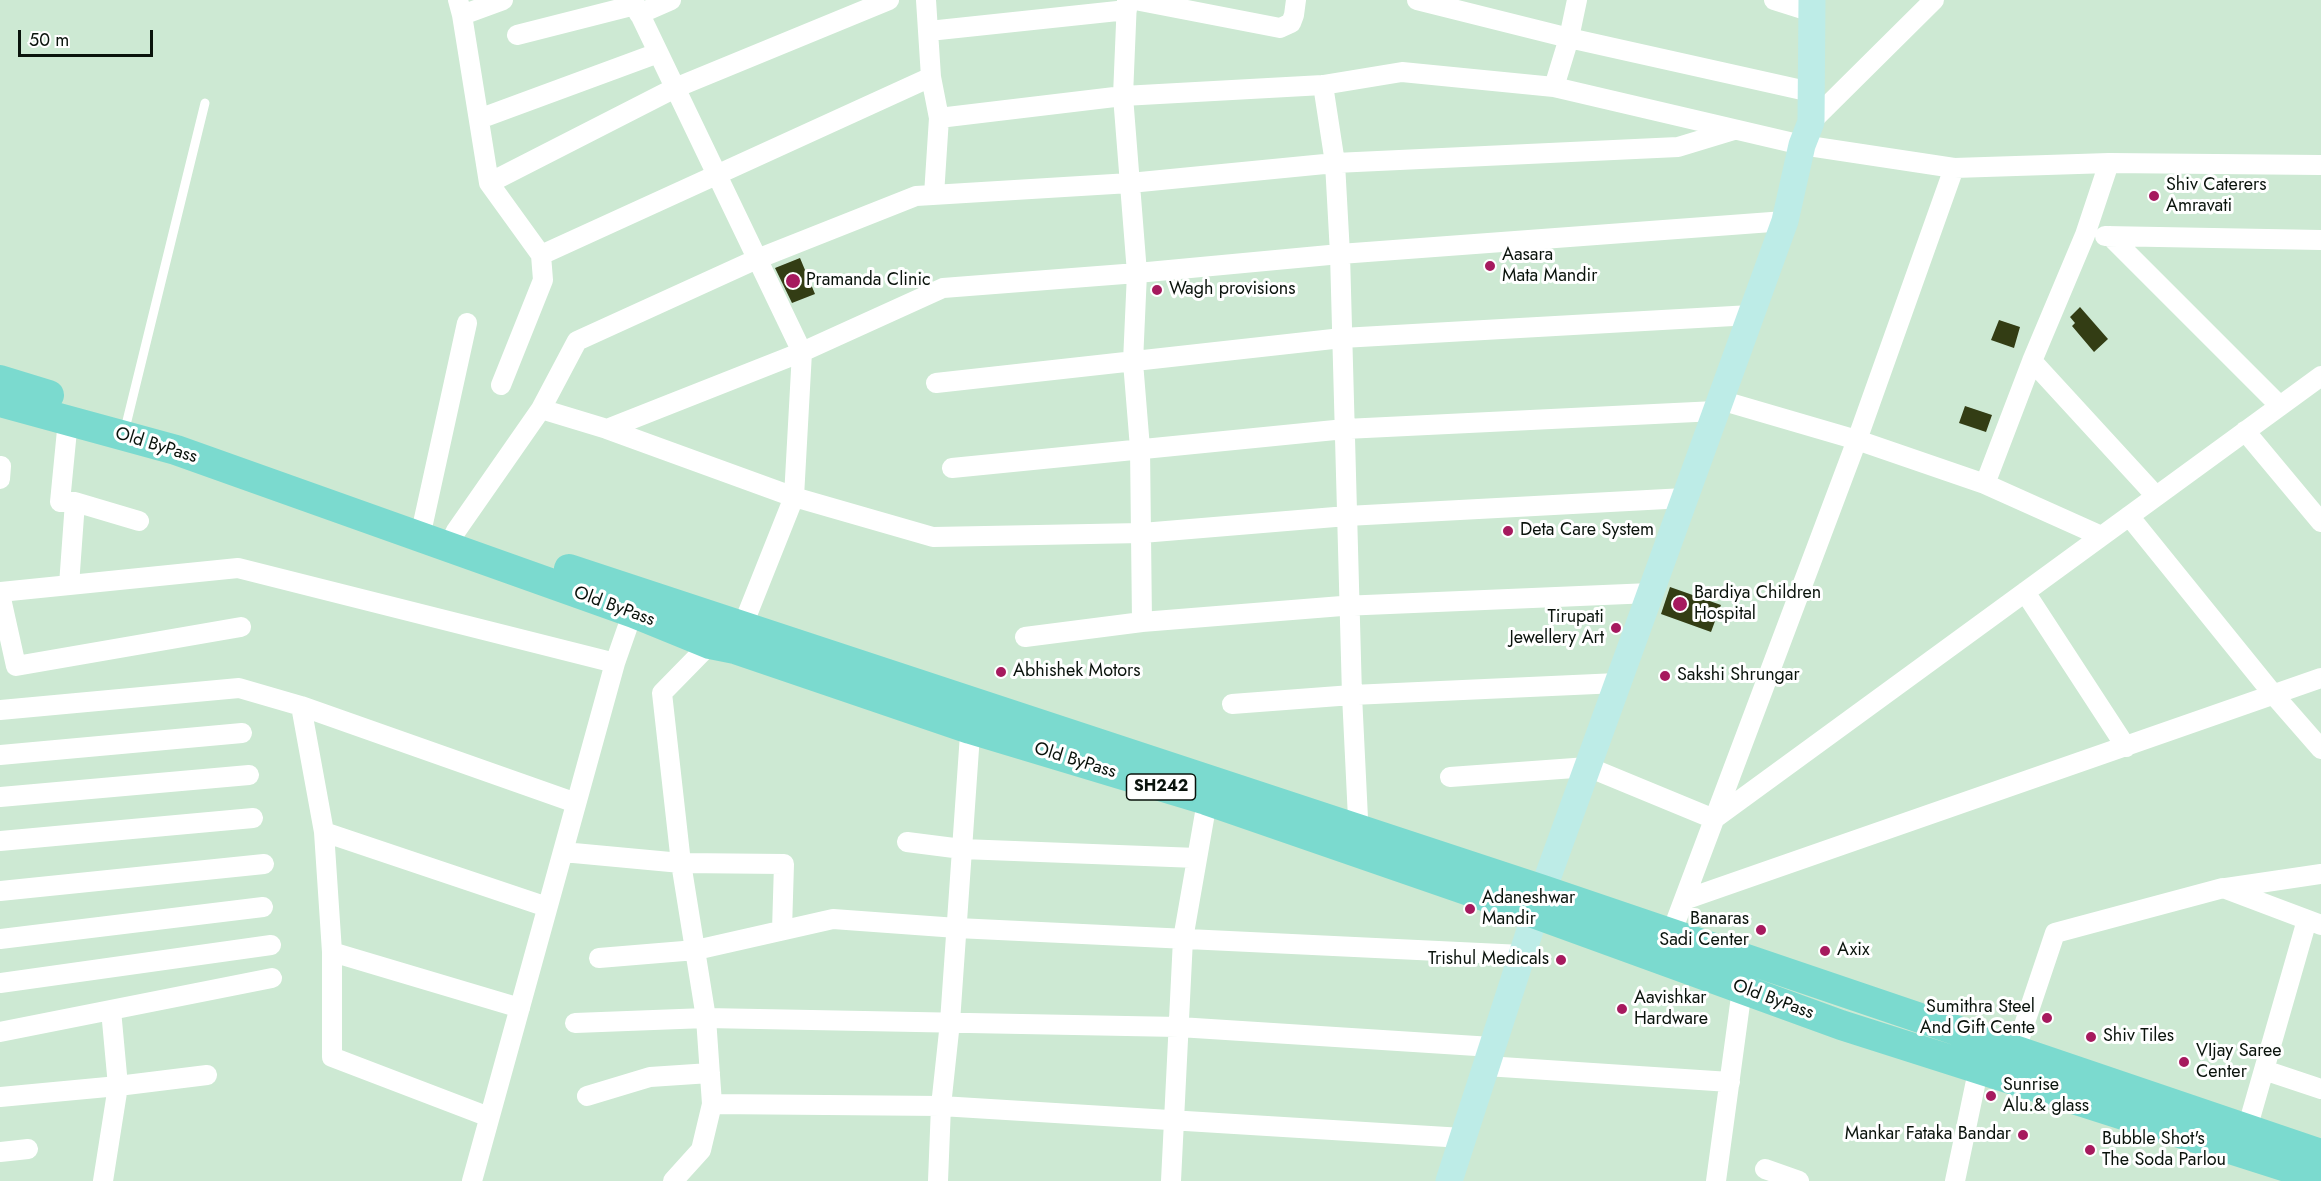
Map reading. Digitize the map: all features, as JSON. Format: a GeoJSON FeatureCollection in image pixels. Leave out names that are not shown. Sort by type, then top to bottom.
{"type":"FeatureCollection","features":[{"type":"Feature","properties":{"kind":"main road"},"geometry":{"type":"LineString","coordinates":[[1449,1181],[1540,902],[1785,221],[1807,133],[1811,92],[1812,6]]}},
{"type":"Feature","properties":{"kind":"main road","name":"Old ByPass"},"geometry":{"type":"LineString","coordinates":[[0,380],[125,427],[176,450],[423,528],[728,634],[971,715],[1209,790],[1540,902],[1742,989],[1841,1025],[1982,1054]]}},
{"type":"Feature","properties":{"kind":"main road","name":"Old ByPass"},"geometry":{"type":"LineString","coordinates":[[0,402],[68,420],[125,427]]}},
{"type":"Feature","properties":{"kind":"main road","name":"Old ByPass"},"geometry":{"type":"LineString","coordinates":[[1540,902],[1671,934],[1982,1054],[2321,1178]]}},
{"type":"Feature","properties":{"kind":"main road","name":"Old ByPass"},"geometry":{"type":"LineString","coordinates":[[2011,1064],[2247,1129],[2321,1154]]}},
{"type":"Feature","properties":{"kind":"street"},"geometry":{"type":"LineString","coordinates":[[501,385],[543,280],[541,255],[489,183],[460,8],[503,0]]}},
{"type":"Feature","properties":{"kind":"street"},"geometry":{"type":"LineString","coordinates":[[517,35],[671,0]]}},
{"type":"Feature","properties":{"kind":"street"},"geometry":{"type":"LineString","coordinates":[[489,183],[675,88],[889,0]]}},
{"type":"Feature","properties":{"kind":"street"},"geometry":{"type":"LineString","coordinates":[[926,0],[932,77],[939,118],[934,195]]}},
{"type":"Feature","properties":{"kind":"street"},"geometry":{"type":"LineString","coordinates":[[929,31],[1130,3],[1280,28],[1291,23],[1296,0]]}},
{"type":"Feature","properties":{"kind":"street"},"geometry":{"type":"LineString","coordinates":[[1417,0],[1569,38],[1811,92]]}},
{"type":"Feature","properties":{"kind":"street"},"geometry":{"type":"LineString","coordinates":[[1554,87],[1569,38],[1577,0]]}},
{"type":"Feature","properties":{"kind":"street"},"geometry":{"type":"LineString","coordinates":[[1773,0],[1812,6]]}},
{"type":"Feature","properties":{"kind":"street"},"geometry":{"type":"LineString","coordinates":[[1807,133],[1934,0]]}},
{"type":"Feature","properties":{"kind":"street"},"geometry":{"type":"LineString","coordinates":[[1130,3],[1123,96],[1137,273],[1134,362],[1140,448],[1142,622]]}},
{"type":"Feature","properties":{"kind":"street"},"geometry":{"type":"LineString","coordinates":[[636,7],[802,352],[794,497],[728,634],[662,693],[681,863],[706,1018],[712,1104],[701,1150],[673,1181]]}},
{"type":"Feature","properties":{"kind":"street"},"geometry":{"type":"LineString","coordinates":[[480,119],[658,53]]}},
{"type":"Feature","properties":{"kind":"street"},"geometry":{"type":"LineString","coordinates":[[939,118],[1123,96],[1323,85],[1402,72],[1554,87],[1734,130],[1807,133],[1954,168],[2109,163],[2321,165]]}},
{"type":"Feature","properties":{"kind":"street"},"geometry":{"type":"LineString","coordinates":[[541,255],[932,77]]}},
{"type":"Feature","properties":{"kind":"street"},"geometry":{"type":"LineString","coordinates":[[1323,85],[1335,164],[1340,254],[1352,695],[1359,841]]}},
{"type":"Feature","properties":{"kind":"street"},"geometry":{"type":"LineString","coordinates":[[452,539],[541,409],[577,341],[757,259],[916,196],[1130,183],[1335,164],[1678,147],[1734,130]]}},
{"type":"Feature","properties":{"kind":"street"},"geometry":{"type":"LineString","coordinates":[[1985,484],[2032,362],[2085,235],[2109,163]]}},
{"type":"Feature","properties":{"kind":"street"},"geometry":{"type":"LineString","coordinates":[[1671,934],[1857,440],[1954,168]]}},
{"type":"Feature","properties":{"kind":"street"},"geometry":{"type":"LineString","coordinates":[[607,429],[802,352],[943,288],[1340,254],[1785,221]]}},
{"type":"Feature","properties":{"kind":"street"},"geometry":{"type":"LineString","coordinates":[[2085,235],[2321,240]]}},
{"type":"Feature","properties":{"kind":"street"},"geometry":{"type":"LineString","coordinates":[[2110,236],[2280,406]]}},
{"type":"Feature","properties":{"kind":"street"},"geometry":{"type":"LineString","coordinates":[[936,383],[1342,338],[1751,315]]}},
{"type":"Feature","properties":{"kind":"street"},"geometry":{"type":"LineString","coordinates":[[423,528],[467,323]]}},
{"type":"Feature","properties":{"kind":"street"},"geometry":{"type":"LineString","coordinates":[[2032,362],[2156,496]]}},
{"type":"Feature","properties":{"kind":"street"},"geometry":{"type":"LineString","coordinates":[[1714,819],[2321,376]]}},
{"type":"Feature","properties":{"kind":"street"},"geometry":{"type":"LineString","coordinates":[[952,468],[1345,429],[1718,405],[1857,440],[1985,484],[2101,536]]}},
{"type":"Feature","properties":{"kind":"street"},"geometry":{"type":"LineString","coordinates":[[541,409],[607,429],[794,497],[933,537],[1142,533],[1347,516],[1685,498]]}},
{"type":"Feature","properties":{"kind":"street"},"geometry":{"type":"LineString","coordinates":[[68,420],[60,502],[75,502],[140,521]]}},
{"type":"Feature","properties":{"kind":"street"},"geometry":{"type":"LineString","coordinates":[[2245,431],[2321,522]]}},
{"type":"Feature","properties":{"kind":"street"},"geometry":{"type":"LineString","coordinates":[[69,585],[75,502]]}},
{"type":"Feature","properties":{"kind":"street"},"geometry":{"type":"LineString","coordinates":[[2129,516],[2273,694],[2321,749]]}},
{"type":"Feature","properties":{"kind":"street"},"geometry":{"type":"LineString","coordinates":[[241,627],[16,666],[0,593],[238,568],[615,663]]}},
{"type":"Feature","properties":{"kind":"street"},"geometry":{"type":"LineString","coordinates":[[2025,592],[2126,747]]}},
{"type":"Feature","properties":{"kind":"street"},"geometry":{"type":"LineString","coordinates":[[1025,637],[1142,622],[1350,606],[1651,593]]}},
{"type":"Feature","properties":{"kind":"street"},"geometry":{"type":"LineString","coordinates":[[472,1181],[615,663],[637,603]]}},
{"type":"Feature","properties":{"kind":"street"},"geometry":{"type":"LineString","coordinates":[[1684,900],[2321,678]]}},
{"type":"Feature","properties":{"kind":"street"},"geometry":{"type":"LineString","coordinates":[[1232,704],[1352,695],[1618,683]]}},
{"type":"Feature","properties":{"kind":"street"},"geometry":{"type":"LineString","coordinates":[[0,710],[238,688],[301,706],[576,803]]}},
{"type":"Feature","properties":{"kind":"street"},"geometry":{"type":"LineString","coordinates":[[301,706],[324,832],[332,952],[332,1057],[489,1118]]}},
{"type":"Feature","properties":{"kind":"street"},"geometry":{"type":"LineString","coordinates":[[938,1181],[941,1106],[950,1022],[971,715]]}},
{"type":"Feature","properties":{"kind":"street"},"geometry":{"type":"LineString","coordinates":[[0,755],[242,733]]}},
{"type":"Feature","properties":{"kind":"street"},"geometry":{"type":"LineString","coordinates":[[1450,777],[1588,767],[1714,819]]}},
{"type":"Feature","properties":{"kind":"street"},"geometry":{"type":"LineString","coordinates":[[0,797],[249,774]]}},
{"type":"Feature","properties":{"kind":"street"},"geometry":{"type":"LineString","coordinates":[[1171,1181],[1183,939],[1209,790]]}},
{"type":"Feature","properties":{"kind":"street"},"geometry":{"type":"LineString","coordinates":[[0,842],[253,818]]}},
{"type":"Feature","properties":{"kind":"street"},"geometry":{"type":"LineString","coordinates":[[324,832],[547,907]]}},
{"type":"Feature","properties":{"kind":"street"},"geometry":{"type":"LineString","coordinates":[[907,842],[962,849],[1197,858]]}},
{"type":"Feature","properties":{"kind":"street"},"geometry":{"type":"LineString","coordinates":[[563,852],[681,863],[784,864],[782,930]]}},
{"type":"Feature","properties":{"kind":"street"},"geometry":{"type":"LineString","coordinates":[[0,891],[264,864]]}},
{"type":"Feature","properties":{"kind":"street"},"geometry":{"type":"LineString","coordinates":[[2011,1064],[2055,933],[2223,888],[2321,874]]}},
{"type":"Feature","properties":{"kind":"street"},"geometry":{"type":"LineString","coordinates":[[2223,888],[2314,923],[2264,1070],[2247,1129]]}},
{"type":"Feature","properties":{"kind":"street"},"geometry":{"type":"LineString","coordinates":[[0,939],[263,908]]}},
{"type":"Feature","properties":{"kind":"street"},"geometry":{"type":"LineString","coordinates":[[599,957],[696,950],[832,919],[957,928],[1522,955]]}},
{"type":"Feature","properties":{"kind":"street"},"geometry":{"type":"LineString","coordinates":[[0,983],[271,945]]}},
{"type":"Feature","properties":{"kind":"street"},"geometry":{"type":"LineString","coordinates":[[332,952],[520,1008]]}},
{"type":"Feature","properties":{"kind":"street"},"geometry":{"type":"LineString","coordinates":[[0,1032],[272,978]]}},
{"type":"Feature","properties":{"kind":"street"},"geometry":{"type":"LineString","coordinates":[[1716,1181],[1742,989]]}},
{"type":"Feature","properties":{"kind":"street"},"geometry":{"type":"LineString","coordinates":[[103,1181],[118,1086],[111,1010]]}},
{"type":"Feature","properties":{"kind":"street"},"geometry":{"type":"LineString","coordinates":[[575,1023],[706,1018],[1179,1027],[1489,1056],[1730,1082]]}},
{"type":"Feature","properties":{"kind":"street"},"geometry":{"type":"LineString","coordinates":[[1955,1181],[1982,1054]]}},
{"type":"Feature","properties":{"kind":"street"},"geometry":{"type":"LineString","coordinates":[[2264,1070],[2321,1089]]}},
{"type":"Feature","properties":{"kind":"street"},"geometry":{"type":"LineString","coordinates":[[587,1096],[651,1077],[710,1073]]}},
{"type":"Feature","properties":{"kind":"street"},"geometry":{"type":"LineString","coordinates":[[0,1097],[207,1075]]}},
{"type":"Feature","properties":{"kind":"street"},"geometry":{"type":"LineString","coordinates":[[712,1104],[941,1106],[1462,1138]]}},
{"type":"Feature","properties":{"kind":"street"},"geometry":{"type":"LineString","coordinates":[[0,1152],[28,1149]]}},
{"type":"Feature","properties":{"kind":"street"},"geometry":{"type":"LineString","coordinates":[[1765,1169],[1799,1181]]}},
{"type":"Feature","properties":{"kind":"lane"},"geometry":{"type":"LineString","coordinates":[[125,427],[205,103]]}},
{"type":"Feature","properties":{"kind":"building"},"geometry":{"type":"Polygon","coordinates":[[[800,258],[815,294],[792,303],[775,268],[800,258]]]}},
{"type":"Feature","properties":{"kind":"building"},"geometry":{"type":"Polygon","coordinates":[[[2080,307],[2108,339],[2094,352],[2072,326],[2075,323],[2070,317],[2080,307]]]}},
{"type":"Feature","properties":{"kind":"building"},"geometry":{"type":"Polygon","coordinates":[[[1999,320],[2020,327],[2014,348],[1991,340],[1999,320]]]}},
{"type":"Feature","properties":{"kind":"building"},"geometry":{"type":"Polygon","coordinates":[[[1965,406],[1992,415],[1986,432],[1959,423],[1965,406]]]}},
{"type":"Feature","properties":{"kind":"building"},"geometry":{"type":"Polygon","coordinates":[[[1670,587],[1721,605],[1711,632],[1661,614],[1670,587]]]}},
{"type":"Feature","properties":{"kind":"place","name":"Shiv Caterers Amravati"},"geometry":{"type":"Point","coordinates":[2154,196]}},
{"type":"Feature","properties":{"kind":"place","name":"Aasara Mata Mandir"},"geometry":{"type":"Point","coordinates":[1490,266]}},
{"type":"Feature","properties":{"kind":"place","name":"Pramanda Clinic"},"geometry":{"type":"Point","coordinates":[793,281]}},
{"type":"Feature","properties":{"kind":"place","name":"Wagh provisions"},"geometry":{"type":"Point","coordinates":[1157,290]}},
{"type":"Feature","properties":{"kind":"place","name":"Deta Care System"},"geometry":{"type":"Point","coordinates":[1508,531]}},
{"type":"Feature","properties":{"kind":"place","name":"Bardiya Children Hospital"},"geometry":{"type":"Point","coordinates":[1680,604]}},
{"type":"Feature","properties":{"kind":"place","name":"Tirupati Jewellery Art"},"geometry":{"type":"Point","coordinates":[1616,628]}},
{"type":"Feature","properties":{"kind":"place","name":"Abhishek Motors"},"geometry":{"type":"Point","coordinates":[1001,672]}},
{"type":"Feature","properties":{"kind":"place","name":"Sakshi Shrungar"},"geometry":{"type":"Point","coordinates":[1665,676]}},
{"type":"Feature","properties":{"kind":"place","name":"Adaneshwar Mandir"},"geometry":{"type":"Point","coordinates":[1470,909]}},
{"type":"Feature","properties":{"kind":"place","name":"Banaras Sadi Center"},"geometry":{"type":"Point","coordinates":[1761,930]}},
{"type":"Feature","properties":{"kind":"place","name":"Axix"},"geometry":{"type":"Point","coordinates":[1825,951]}},
{"type":"Feature","properties":{"kind":"place","name":"Trishul Medicals"},"geometry":{"type":"Point","coordinates":[1561,960]}},
{"type":"Feature","properties":{"kind":"place","name":"Aavishkar Hardware"},"geometry":{"type":"Point","coordinates":[1622,1009]}},
{"type":"Feature","properties":{"kind":"place","name":"Sumithra Steel And Gift Cente"},"geometry":{"type":"Point","coordinates":[2047,1018]}},
{"type":"Feature","properties":{"kind":"place","name":"Shiv Tiles"},"geometry":{"type":"Point","coordinates":[2091,1037]}},
{"type":"Feature","properties":{"kind":"place","name":"VIjay Saree Center"},"geometry":{"type":"Point","coordinates":[2184,1062]}},
{"type":"Feature","properties":{"kind":"place","name":"Sunrise Alu.& glass"},"geometry":{"type":"Point","coordinates":[1991,1096]}},
{"type":"Feature","properties":{"kind":"place","name":"Mankar Fataka Bandar"},"geometry":{"type":"Point","coordinates":[2023,1135]}},
{"type":"Feature","properties":{"kind":"place","name":"Bubble Shot's The Soda Parlou"},"geometry":{"type":"Point","coordinates":[2090,1150]}}]}
